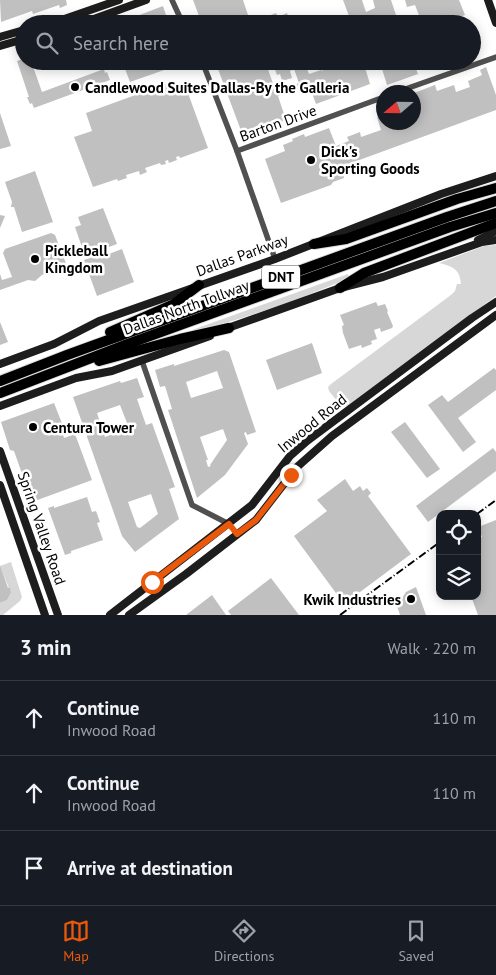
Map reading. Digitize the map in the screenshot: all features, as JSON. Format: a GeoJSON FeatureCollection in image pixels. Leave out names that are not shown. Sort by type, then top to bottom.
{"type":"FeatureCollection","features":[{"type":"Feature","properties":{"kind":"highway"},"geometry":{"type":"LineString","coordinates":[[314,244],[346,239],[457,199],[496,188]]}},
{"type":"Feature","properties":{"kind":"highway","name":"Dallas North Tollway"},"geometry":{"type":"LineString","coordinates":[[1,381],[67,355],[496,201]]}},
{"type":"Feature","properties":{"kind":"highway","name":"Dallas North Tollway"},"geometry":{"type":"LineString","coordinates":[[3,392],[72,367],[106,352],[496,213]]}},
{"type":"Feature","properties":{"kind":"highway"},"geometry":{"type":"LineString","coordinates":[[340,288],[364,273],[496,223]]}},
{"type":"Feature","properties":{"kind":"highway"},"geometry":{"type":"LineString","coordinates":[[67,355],[82,344],[174,304],[199,285]]}},
{"type":"Feature","properties":{"kind":"highway"},"geometry":{"type":"LineString","coordinates":[[72,367],[229,328]]}},
{"type":"Feature","properties":{"kind":"main road"},"geometry":{"type":"LineString","coordinates":[[77,15],[119,0]]}},
{"type":"Feature","properties":{"kind":"main road"},"geometry":{"type":"LineString","coordinates":[[106,15],[146,0]]}},
{"type":"Feature","properties":{"kind":"main road"},"geometry":{"type":"LineString","coordinates":[[488,0],[496,23]]}},
{"type":"Feature","properties":{"kind":"main road"},"geometry":{"type":"LineString","coordinates":[[0,37],[15,33]]}},
{"type":"Feature","properties":{"kind":"main road"},"geometry":{"type":"LineString","coordinates":[[0,46],[15,42]]}},
{"type":"Feature","properties":{"kind":"main road","name":"Dallas Parkway"},"geometry":{"type":"LineString","coordinates":[[2,364],[54,344],[99,321],[275,259],[441,194],[496,176]]}},
{"type":"Feature","properties":{"kind":"main road"},"geometry":{"type":"LineString","coordinates":[[466,248],[496,231]]}},
{"type":"Feature","properties":{"kind":"main road"},"geometry":{"type":"LineString","coordinates":[[0,406],[76,378],[112,371],[142,361],[340,288],[383,278],[482,242],[496,240]]}},
{"type":"Feature","properties":{"kind":"main road","name":"Inwood Road"},"geometry":{"type":"LineString","coordinates":[[110,615],[252,505],[290,456],[307,441],[496,302]]}},
{"type":"Feature","properties":{"kind":"main road","name":"Inwood Road"},"geometry":{"type":"LineString","coordinates":[[130,615],[256,520],[297,467],[332,436],[496,315]]}},
{"type":"Feature","properties":{"kind":"main road"},"geometry":{"type":"LineString","coordinates":[[472,318],[479,327]]}},
{"type":"Feature","properties":{"kind":"main road"},"geometry":{"type":"LineString","coordinates":[[0,400],[20,399]]}},
{"type":"Feature","properties":{"kind":"main road"},"geometry":{"type":"LineString","coordinates":[[341,416],[348,425]]}},
{"type":"Feature","properties":{"kind":"main road","name":"Spring Valley Road"},"geometry":{"type":"LineString","coordinates":[[0,451],[58,615]]}},
{"type":"Feature","properties":{"kind":"main road","name":"Spring Valley Road"},"geometry":{"type":"LineString","coordinates":[[0,486],[45,615]]}},
{"type":"Feature","properties":{"kind":"main road"},"geometry":{"type":"LineString","coordinates":[[229,524],[237,534]]}},
{"type":"Feature","properties":{"kind":"main road"},"geometry":{"type":"LineString","coordinates":[[26,557],[39,581],[43,584],[47,583]]}},
{"type":"Feature","properties":{"kind":"main road"},"geometry":{"type":"LineString","coordinates":[[152,582],[160,594]]}},
{"type":"Feature","properties":{"kind":"main road"},"geometry":{"type":"LineString","coordinates":[[39,595],[46,595],[49,602],[54,606]]}},
{"type":"Feature","properties":{"kind":"street"},"geometry":{"type":"LineString","coordinates":[[172,0],[179,15]]}},
{"type":"Feature","properties":{"kind":"street"},"geometry":{"type":"LineString","coordinates":[[481,61],[496,56]]}},
{"type":"Feature","properties":{"kind":"street"},"geometry":{"type":"LineString","coordinates":[[206,70],[237,151],[275,259]]}},
{"type":"Feature","properties":{"kind":"street"},"geometry":{"type":"LineString","coordinates":[[416,85],[458,70]]}},
{"type":"Feature","properties":{"kind":"street","name":"Barton Drive"},"geometry":{"type":"LineString","coordinates":[[237,151],[376,101]]}},
{"type":"Feature","properties":{"kind":"street"},"geometry":{"type":"LineString","coordinates":[[142,361],[192,504],[229,524]]}},
{"type":"Feature","properties":{"kind":"shaded area"},"geometry":{"type":"Polygon","coordinates":[[[496,245],[496,296],[347,406],[341,406],[328,387],[451,295],[455,291],[457,284],[461,284],[459,275],[454,269],[439,263],[484,246],[496,245]]]}},
{"type":"Feature","properties":{"kind":"shaded area"},"geometry":{"type":"Polygon","coordinates":[[[348,274],[349,278],[292,301],[213,327],[193,332],[192,330],[348,274]]]}},
{"type":"Feature","properties":{"kind":"shaded area"},"geometry":{"type":"Polygon","coordinates":[[[11,562],[22,597],[20,601],[3,615],[0,615],[0,603],[7,600],[11,593],[0,566],[11,562]]]}},
{"type":"Feature","properties":{"kind":"building"},"geometry":{"type":"Polygon","coordinates":[[[0,0],[66,0],[67,5],[60,8],[59,5],[33,14],[32,11],[15,15],[15,17],[1,22],[0,0]]]}},
{"type":"Feature","properties":{"kind":"building"},"geometry":{"type":"Polygon","coordinates":[[[193,0],[243,0],[248,15],[199,15],[193,0]]]}},
{"type":"Feature","properties":{"kind":"building"},"geometry":{"type":"Polygon","coordinates":[[[343,0],[362,0],[366,12],[375,8],[373,0],[391,0],[396,15],[349,15],[343,0]]]}},
{"type":"Feature","properties":{"kind":"building"},"geometry":{"type":"Polygon","coordinates":[[[405,0],[459,0],[465,15],[419,15],[415,5],[407,7],[405,0]]]}},
{"type":"Feature","properties":{"kind":"building"},"geometry":{"type":"Polygon","coordinates":[[[163,6],[166,15],[140,15],[163,6]]]}},
{"type":"Feature","properties":{"kind":"building"},"geometry":{"type":"Polygon","coordinates":[[[486,67],[496,95],[496,110],[343,166],[344,178],[333,182],[331,185],[281,203],[265,159],[285,151],[283,145],[293,141],[292,139],[304,134],[305,137],[329,128],[336,146],[349,141],[347,137],[360,132],[361,137],[381,130],[421,130],[421,90],[435,85],[437,91],[454,85],[456,92],[470,87],[468,81],[482,75],[481,70],[486,67]]]}},
{"type":"Feature","properties":{"kind":"building","name":"Candlewood Suites Dallas-By the Galleria"},"geometry":{"type":"Polygon","coordinates":[[[20,70],[34,70],[42,92],[101,70],[104,70],[105,73],[107,72],[110,80],[34,108],[27,97],[29,97],[20,70]]]}},
{"type":"Feature","properties":{"kind":"building"},"geometry":{"type":"Polygon","coordinates":[[[125,70],[164,70],[130,82],[125,70]]]}},
{"type":"Feature","properties":{"kind":"building"},"geometry":{"type":"Polygon","coordinates":[[[218,70],[268,70],[276,92],[299,83],[294,70],[307,70],[309,74],[321,70],[366,70],[370,84],[316,104],[309,85],[278,96],[286,120],[243,136],[218,70]]]}},
{"type":"Feature","properties":{"kind":"building"},"geometry":{"type":"Polygon","coordinates":[[[275,70],[292,70],[290,71],[292,78],[282,81],[280,74],[277,75],[275,70]]]}},
{"type":"Feature","properties":{"kind":"building"},"geometry":{"type":"Polygon","coordinates":[[[382,70],[416,70],[418,74],[387,85],[382,70]]]}},
{"type":"Feature","properties":{"kind":"building"},"geometry":{"type":"Polygon","coordinates":[[[174,81],[176,88],[185,85],[208,148],[180,158],[179,156],[176,157],[177,160],[169,163],[168,160],[165,161],[166,164],[161,165],[160,163],[145,168],[147,172],[140,175],[139,171],[126,175],[127,178],[118,181],[117,179],[93,187],[74,137],[92,131],[86,113],[174,81]]]}},
{"type":"Feature","properties":{"kind":"building"},"geometry":{"type":"Polygon","coordinates":[[[0,113],[11,146],[0,149],[0,113]]]}},
{"type":"Feature","properties":{"kind":"building"},"geometry":{"type":"Polygon","coordinates":[[[35,171],[53,222],[22,232],[14,207],[11,207],[12,202],[5,182],[35,171]]]}},
{"type":"Feature","properties":{"kind":"building"},"geometry":{"type":"Polygon","coordinates":[[[103,208],[117,244],[85,256],[75,227],[81,225],[78,217],[103,208]]]}},
{"type":"Feature","properties":{"kind":"building"},"geometry":{"type":"Polygon","coordinates":[[[0,215],[5,216],[0,228],[0,215]]]}},
{"type":"Feature","properties":{"kind":"building","name":"Pickleball Kingdom"},"geometry":{"type":"Polygon","coordinates":[[[51,233],[55,235],[67,266],[42,275],[35,281],[28,280],[0,290],[0,274],[2,280],[12,277],[3,253],[5,249],[51,233]]]}},
{"type":"Feature","properties":{"kind":"building"},"geometry":{"type":"Polygon","coordinates":[[[122,249],[134,282],[97,296],[84,260],[94,256],[96,259],[122,249]]]}},
{"type":"Feature","properties":{"kind":"building"},"geometry":{"type":"Polygon","coordinates":[[[376,302],[378,306],[385,304],[393,326],[392,328],[381,332],[380,328],[374,330],[377,339],[371,341],[372,344],[362,348],[361,345],[349,349],[343,333],[342,326],[344,325],[340,315],[376,302]]]}},
{"type":"Feature","properties":{"kind":"building"},"geometry":{"type":"Polygon","coordinates":[[[0,322],[8,342],[0,345],[0,322]]]}},
{"type":"Feature","properties":{"kind":"building"},"geometry":{"type":"Polygon","coordinates":[[[312,343],[322,373],[277,390],[266,360],[312,343]]]}},
{"type":"Feature","properties":{"kind":"building"},"geometry":{"type":"Polygon","coordinates":[[[224,350],[229,352],[256,432],[247,435],[246,432],[244,433],[248,444],[225,475],[197,498],[168,410],[172,409],[165,386],[160,387],[155,370],[174,364],[174,366],[224,350]],[[217,371],[186,382],[191,398],[223,388],[217,371]],[[223,429],[200,437],[208,460],[206,460],[208,467],[211,466],[227,440],[223,429]]]}},
{"type":"Feature","properties":{"kind":"building"},"geometry":{"type":"Polygon","coordinates":[[[494,368],[496,370],[496,390],[458,418],[476,442],[463,452],[428,405],[442,395],[448,402],[494,368]]]}},
{"type":"Feature","properties":{"kind":"building"},"geometry":{"type":"Polygon","coordinates":[[[137,378],[144,397],[137,399],[146,425],[152,423],[175,487],[169,489],[179,519],[135,552],[122,536],[73,397],[120,381],[121,383],[137,378]],[[120,405],[97,413],[105,437],[129,428],[120,405]],[[151,494],[128,502],[137,527],[140,528],[158,514],[151,494]]]}},
{"type":"Feature","properties":{"kind":"building"},"geometry":{"type":"Polygon","coordinates":[[[54,403],[65,431],[63,434],[64,438],[75,434],[92,480],[32,502],[14,451],[10,450],[1,422],[54,403]]]}},
{"type":"Feature","properties":{"kind":"building"},"geometry":{"type":"Polygon","coordinates":[[[405,422],[440,469],[427,478],[391,432],[405,422]]]}},
{"type":"Feature","properties":{"kind":"building"},"geometry":{"type":"Polygon","coordinates":[[[493,448],[496,452],[496,471],[444,510],[436,510],[436,516],[428,522],[416,506],[493,448]]]}},
{"type":"Feature","properties":{"kind":"building"},"geometry":{"type":"Polygon","coordinates":[[[345,479],[353,491],[360,486],[363,491],[367,488],[371,493],[368,496],[411,554],[344,604],[294,536],[327,511],[317,500],[345,479]]]}},
{"type":"Feature","properties":{"kind":"building"},"geometry":{"type":"Polygon","coordinates":[[[87,497],[92,512],[96,511],[100,522],[97,523],[103,540],[71,551],[71,553],[65,555],[48,508],[54,506],[54,508],[87,497]]]}},
{"type":"Feature","properties":{"kind":"building"},"geometry":{"type":"Polygon","coordinates":[[[496,520],[496,615],[478,615],[472,600],[481,600],[481,526],[496,520]]]}},
{"type":"Feature","properties":{"kind":"building"},"geometry":{"type":"Polygon","coordinates":[[[0,565],[11,593],[7,600],[0,603],[0,565]]]}},
{"type":"Feature","properties":{"kind":"building"},"geometry":{"type":"Polygon","coordinates":[[[271,578],[299,615],[231,615],[228,611],[271,578]]]}},
{"type":"Feature","properties":{"kind":"building","name":"Kwik Industries"},"geometry":{"type":"Polygon","coordinates":[[[416,587],[426,615],[400,615],[397,606],[406,592],[416,587]]]}},
{"type":"Feature","properties":{"kind":"building"},"geometry":{"type":"Polygon","coordinates":[[[212,595],[226,615],[186,615],[212,595]]]}},
{"type":"Feature","properties":{"kind":"railway"},"geometry":{"type":"LineString","coordinates":[[481,511],[496,500]]}},
{"type":"Feature","properties":{"kind":"railway"},"geometry":{"type":"LineString","coordinates":[[340,615],[436,545]]}},
{"type":"Feature","properties":{"kind":"place","name":"Candlewood Suites Dallas-By the Galleria"},"geometry":{"type":"Point","coordinates":[75,87]}},
{"type":"Feature","properties":{"kind":"place","name":"Dick's Sporting Goods"},"geometry":{"type":"Point","coordinates":[311,160]}},
{"type":"Feature","properties":{"kind":"place","name":"Pickleball Kingdom"},"geometry":{"type":"Point","coordinates":[35,259]}},
{"type":"Feature","properties":{"kind":"place","name":"Centura Tower"},"geometry":{"type":"Point","coordinates":[33,427]}},
{"type":"Feature","properties":{"kind":"place","name":"Kwik Industries"},"geometry":{"type":"Point","coordinates":[411,599]}},
{"type":"Feature","properties":{"kind":"route"},"geometry":{"type":"LineString","coordinates":[[152,582],[229,524],[237,534],[256,520],[291,475]]}}]}
